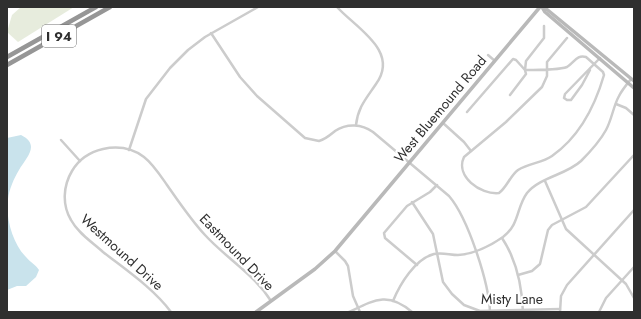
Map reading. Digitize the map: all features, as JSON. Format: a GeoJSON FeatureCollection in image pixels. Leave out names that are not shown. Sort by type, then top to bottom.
{"type":"FeatureCollection","features":[{"type":"Feature","properties":{"kind":"highway","name":"I 94"},"geometry":{"type":"LineString","coordinates":[[7,57],[96,7]]}},
{"type":"Feature","properties":{"kind":"highway","name":"I 94"},"geometry":{"type":"LineString","coordinates":[[7,65],[110,7]]}},
{"type":"Feature","properties":{"kind":"main road"},"geometry":{"type":"LineString","coordinates":[[542,7],[584,38],[633,80]]}},
{"type":"Feature","properties":{"kind":"main road"},"geometry":{"type":"LineString","coordinates":[[542,7],[545,12],[634,88]]}},
{"type":"Feature","properties":{"kind":"main road","name":"West Bluemound Road"},"geometry":{"type":"LineString","coordinates":[[256,312],[315,269],[335,252],[542,7]]}},
{"type":"Feature","properties":{"kind":"street"},"geometry":{"type":"LineString","coordinates":[[129,150],[144,103],[150,92],[181,56],[211,33],[258,7]]}},
{"type":"Feature","properties":{"kind":"street"},"geometry":{"type":"LineString","coordinates":[[337,7],[374,42],[382,58],[380,76],[361,105],[356,125]]}},
{"type":"Feature","properties":{"kind":"street"},"geometry":{"type":"LineString","coordinates":[[510,95],[523,80],[526,61],[544,38],[544,26]]}},
{"type":"Feature","properties":{"kind":"street"},"geometry":{"type":"LineString","coordinates":[[211,33],[222,52],[245,82],[284,122],[305,138],[319,141],[328,138],[340,128],[356,125],[373,132],[449,196],[462,213],[488,291],[490,312]]}},
{"type":"Feature","properties":{"kind":"street"},"geometry":{"type":"LineString","coordinates":[[525,70],[547,68],[565,68],[583,56],[595,64],[604,75],[589,114],[578,131],[552,156],[517,171],[502,190],[493,194],[475,187],[469,182],[462,170],[461,163],[464,157],[506,122],[542,87],[547,76],[547,68],[547,62],[567,38]]}},
{"type":"Feature","properties":{"kind":"street"},"geometry":{"type":"LineString","coordinates":[[580,42],[584,38]]}},
{"type":"Feature","properties":{"kind":"street"},"geometry":{"type":"LineString","coordinates":[[488,55],[495,61]]}},
{"type":"Feature","properties":{"kind":"street"},"geometry":{"type":"LineString","coordinates":[[590,70],[577,80],[565,94],[564,98],[571,100],[582,85],[590,70],[603,55]]}},
{"type":"Feature","properties":{"kind":"street"},"geometry":{"type":"LineString","coordinates":[[467,112],[513,59],[516,60],[525,70]]}},
{"type":"Feature","properties":{"kind":"street"},"geometry":{"type":"LineString","coordinates":[[393,301],[400,286],[417,265],[426,258],[437,254],[460,255],[475,251],[502,238],[514,225],[522,203],[533,187],[568,171],[586,156],[604,134],[620,93],[628,83],[633,80]]}},
{"type":"Feature","properties":{"kind":"street"},"geometry":{"type":"LineString","coordinates":[[616,104],[626,108],[634,115]]}},
{"type":"Feature","properties":{"kind":"street"},"geometry":{"type":"LineString","coordinates":[[443,123],[464,142],[471,151]]}},
{"type":"Feature","properties":{"kind":"street"},"geometry":{"type":"LineString","coordinates":[[61,140],[80,161]]}},
{"type":"Feature","properties":{"kind":"street","name":"Eastmound Drive"},"geometry":{"type":"LineString","coordinates":[[80,161],[89,154],[101,149],[117,147],[141,155],[149,161],[197,227],[254,279],[271,301]]}},
{"type":"Feature","properties":{"kind":"street"},"geometry":{"type":"LineString","coordinates":[[518,276],[532,271],[540,264],[548,230],[552,225],[561,219],[582,210],[592,202],[634,155]]}},
{"type":"Feature","properties":{"kind":"street","name":"Westmound Drive"},"geometry":{"type":"LineString","coordinates":[[80,161],[70,176],[65,191],[65,205],[73,223],[81,234],[158,297],[171,312]]}},
{"type":"Feature","properties":{"kind":"street"},"geometry":{"type":"LineString","coordinates":[[545,181],[561,219],[569,232],[630,288],[634,298]]}},
{"type":"Feature","properties":{"kind":"street"},"geometry":{"type":"LineString","coordinates":[[417,265],[385,238],[384,234],[403,209],[430,192],[437,185]]}},
{"type":"Feature","properties":{"kind":"street","name":"Misty Lane"},"geometry":{"type":"LineString","coordinates":[[412,202],[431,230],[442,279],[452,294],[470,308],[490,312],[560,310]]}},
{"type":"Feature","properties":{"kind":"street"},"geometry":{"type":"LineString","coordinates":[[560,310],[560,299],[564,289],[634,210]]}},
{"type":"Feature","properties":{"kind":"street"},"geometry":{"type":"LineString","coordinates":[[502,238],[510,252],[518,276],[522,295],[523,311]]}},
{"type":"Feature","properties":{"kind":"street"},"geometry":{"type":"LineString","coordinates":[[335,252],[345,261],[348,266],[353,296],[360,312]]}},
{"type":"Feature","properties":{"kind":"street"},"geometry":{"type":"LineString","coordinates":[[599,312],[603,302],[634,268]]}},
{"type":"Feature","properties":{"kind":"street"},"geometry":{"type":"LineString","coordinates":[[349,312],[379,299],[393,301],[412,312]]}},
{"type":"Feature","properties":{"kind":"shaded area"},"geometry":{"type":"Polygon","coordinates":[[[21,7],[74,7],[18,42],[7,32],[12,15],[21,7]]]}},
{"type":"Feature","properties":{"kind":"water"},"geometry":{"type":"Polygon","coordinates":[[[21,135],[27,139],[31,147],[28,156],[14,180],[7,206],[7,138],[21,135]]]}},
{"type":"Feature","properties":{"kind":"water"},"geometry":{"type":"Polygon","coordinates":[[[7,206],[11,230],[17,245],[21,252],[39,270],[36,277],[26,286],[17,286],[7,290],[7,206]]]}}]}
